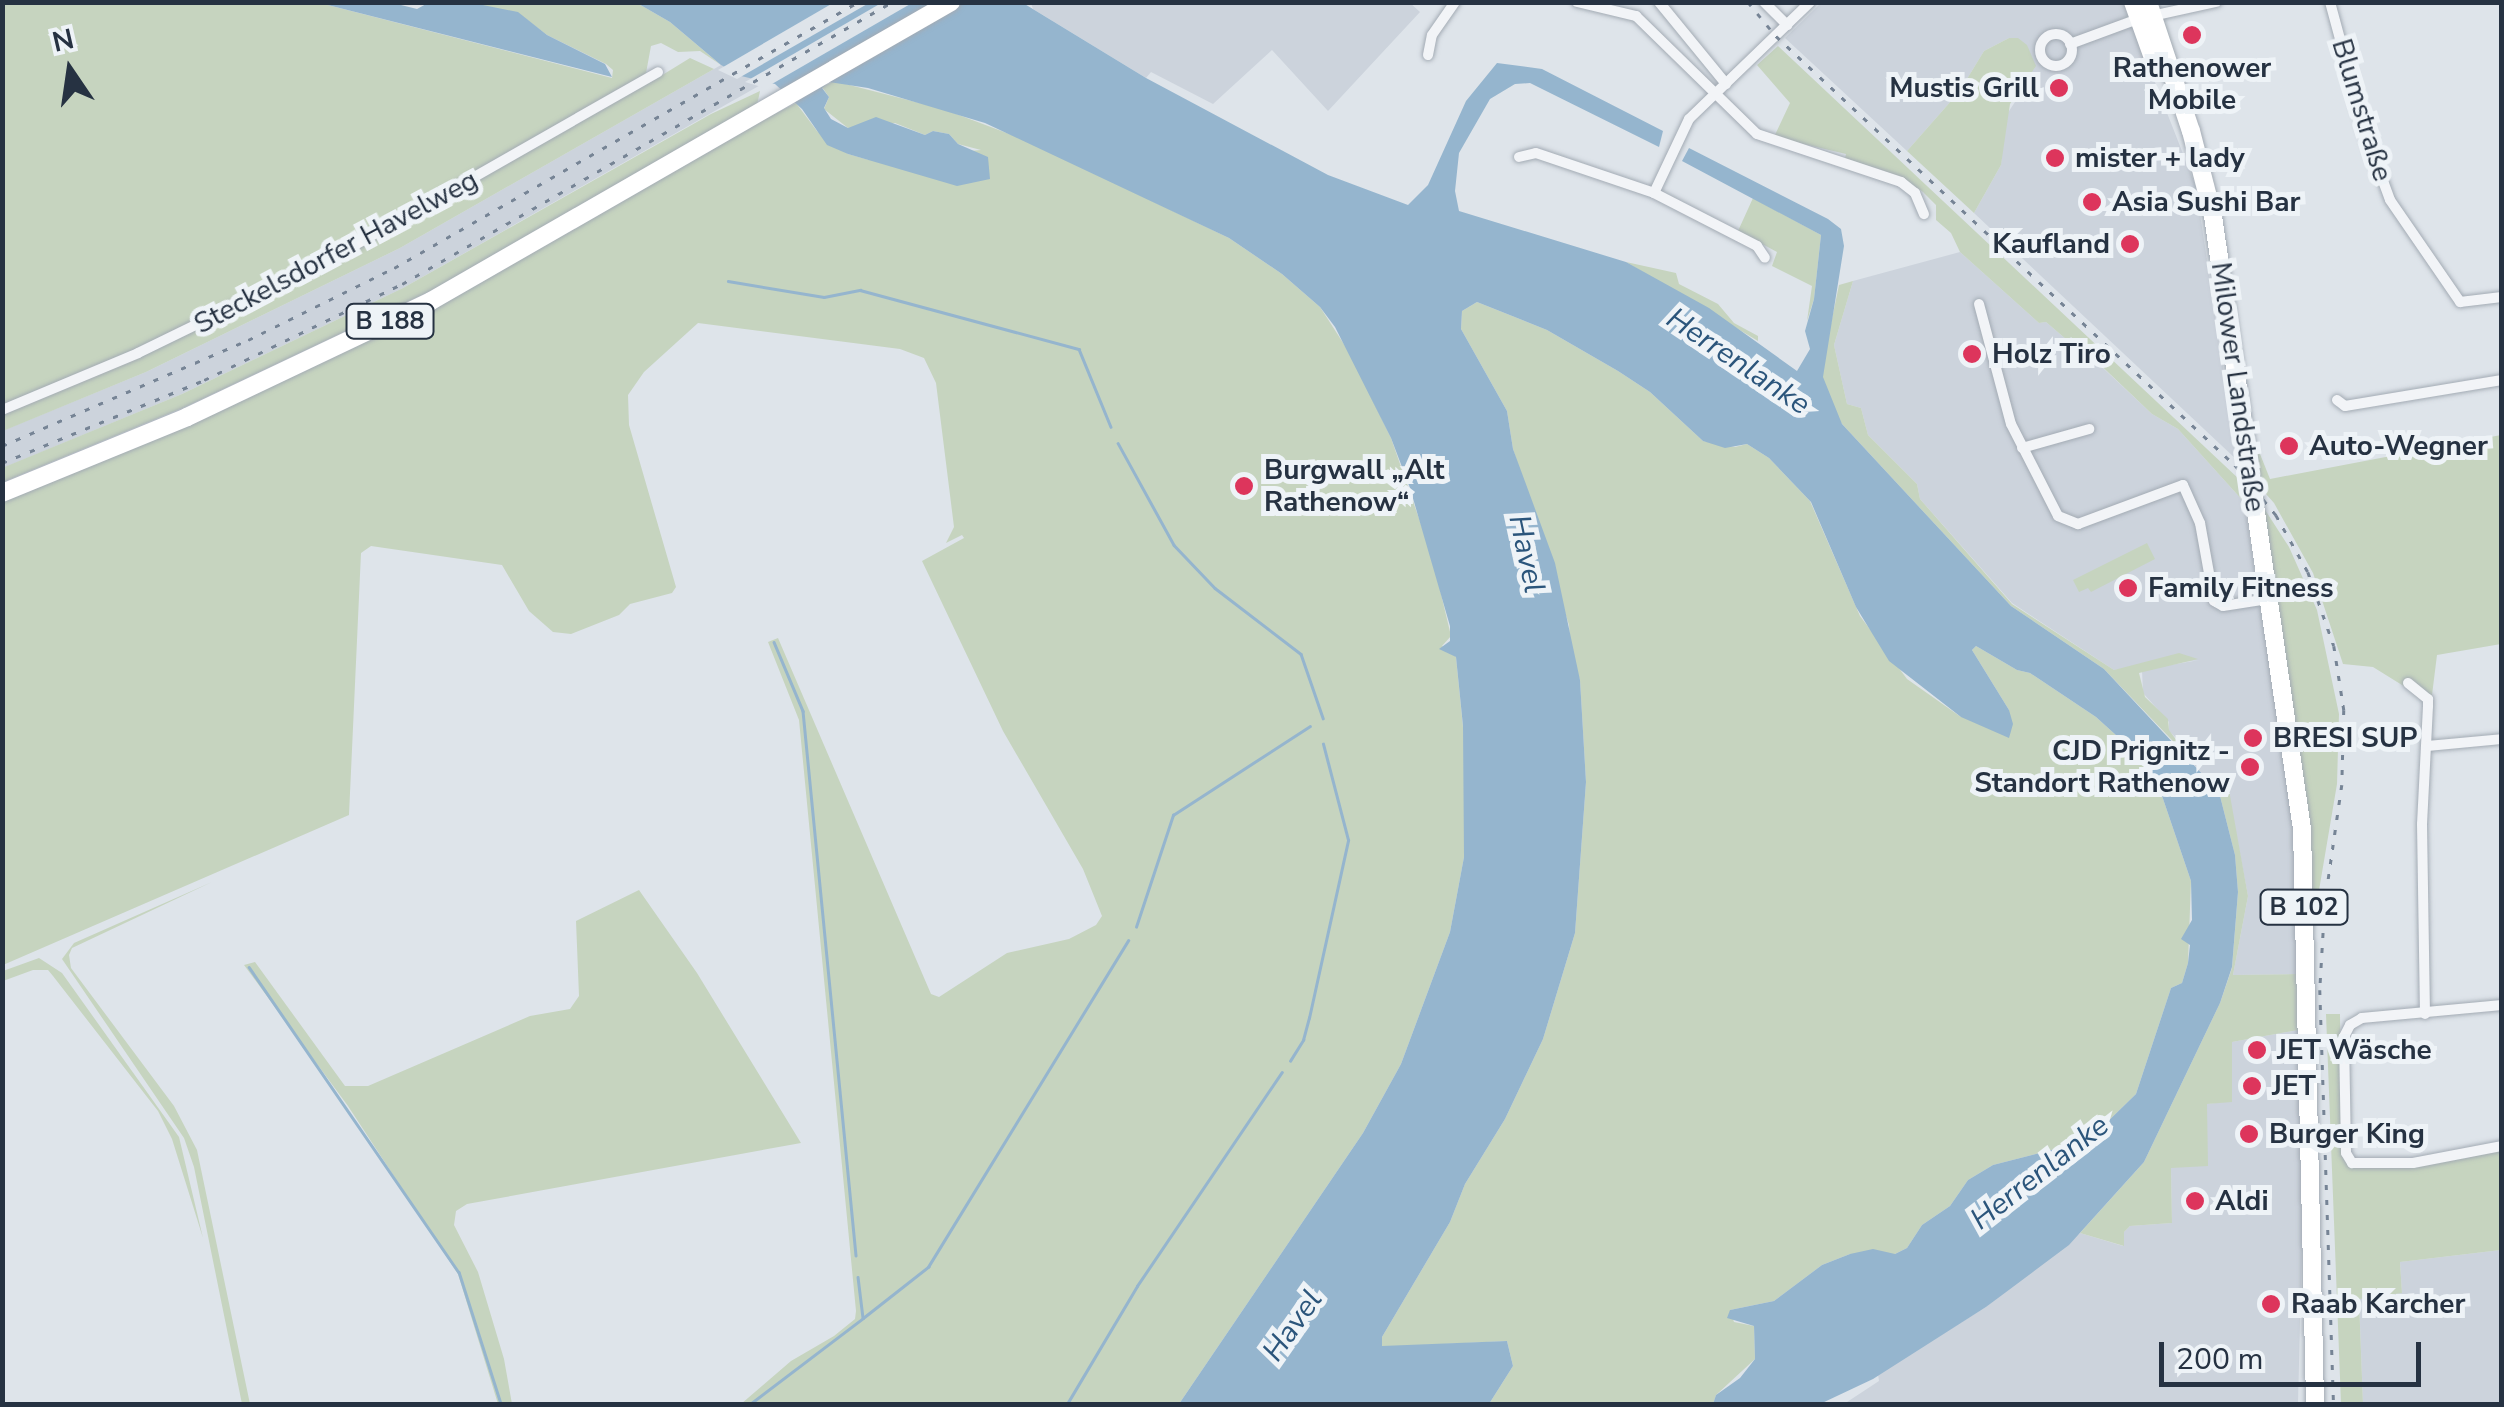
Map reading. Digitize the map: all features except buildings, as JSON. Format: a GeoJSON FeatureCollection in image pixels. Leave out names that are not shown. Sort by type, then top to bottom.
{"type":"FeatureCollection","features":[{"type":"Feature","properties":{"kind":"main road","name":"B 188"},"geometry":{"type":"LineString","coordinates":[[2,493],[187,417],[374,330],[542,240],[951,2]]}},
{"type":"Feature","properties":{"kind":"main road","name":"Milower Landstraße"},"geometry":{"type":"LineString","coordinates":[[2143,10],[2202,175],[2222,272],[2302,829],[2313,1400]]}},
{"type":"Feature","properties":{"kind":"street"},"geometry":{"type":"LineString","coordinates":[[1428,55],[1432,35],[1455,2]]}},
{"type":"Feature","properties":{"kind":"street"},"geometry":{"type":"LineString","coordinates":[[1577,2],[1636,16],[1742,123],[1767,139],[1901,182],[1914,193],[1924,214]]}},
{"type":"Feature","properties":{"kind":"street"},"geometry":{"type":"LineString","coordinates":[[1659,2],[1726,84]]}},
{"type":"Feature","properties":{"kind":"street"},"geometry":{"type":"LineString","coordinates":[[1764,2],[1788,25]]}},
{"type":"Feature","properties":{"kind":"street"},"geometry":{"type":"LineString","coordinates":[[1654,193],[1683,128],[1810,2]]}},
{"type":"Feature","properties":{"kind":"street"},"geometry":{"type":"LineString","coordinates":[[2070,44],[2143,10],[2216,2]]}},
{"type":"Feature","properties":{"kind":"street","name":"Blumstraße"},"geometry":{"type":"LineString","coordinates":[[2330,2],[2365,132],[2390,200],[2448,291],[2460,302],[2502,297]]}},
{"type":"Feature","properties":{"kind":"street","name":"Steckelsdorfer Havelweg"},"geometry":{"type":"LineString","coordinates":[[2,410],[138,353],[311,269],[455,192],[658,72]]}},
{"type":"Feature","properties":{"kind":"street"},"geometry":{"type":"LineString","coordinates":[[1520,157],[1536,153],[1654,193],[1756,246],[1766,258]]}},
{"type":"Feature","properties":{"kind":"street","name":"Milower Landstraße"},"geometry":{"type":"LineString","coordinates":[[1979,304],[2022,448],[2058,516],[2078,524],[2182,485],[2200,523],[2214,600],[2223,606],[2269,599]]}},
{"type":"Feature","properties":{"kind":"street"},"geometry":{"type":"LineString","coordinates":[[2337,400],[2346,406],[2502,380]]}},
{"type":"Feature","properties":{"kind":"street"},"geometry":{"type":"LineString","coordinates":[[2022,448],[2089,429]]}},
{"type":"Feature","properties":{"kind":"street"},"geometry":{"type":"LineString","coordinates":[[2408,682],[2428,699],[2422,824],[2425,1014]]}},
{"type":"Feature","properties":{"kind":"street"},"geometry":{"type":"LineString","coordinates":[[2426,746],[2502,738]]}},
{"type":"Feature","properties":{"kind":"street"},"geometry":{"type":"LineString","coordinates":[[2502,1005],[2362,1018],[2350,1025],[2344,1037],[2348,1159],[2360,1165],[2414,1163],[2502,1146]]}},
{"type":"Feature","properties":{"kind":"shaded area"},"geometry":{"type":"Polygon","coordinates":[[[1409,2],[1420,12],[1328,111],[1272,50],[1213,104],[1151,72],[1146,78],[1033,9],[1031,3],[1409,2]]]}},
{"type":"Feature","properties":{"kind":"shaded area"},"geometry":{"type":"Polygon","coordinates":[[[1821,3],[2124,3],[2196,187],[2237,460],[1974,213],[2001,165],[2005,117],[2027,84],[2009,38],[1984,51],[1959,92],[1907,151],[1785,38],[1821,3]]]}},
{"type":"Feature","properties":{"kind":"shaded area"},"geometry":{"type":"Polygon","coordinates":[[[721,65],[764,83],[403,288],[182,394],[3,468],[2,431],[146,372],[400,248],[721,65]]]}},
{"type":"Feature","properties":{"kind":"shaded area"},"geometry":{"type":"Polygon","coordinates":[[[1960,252],[2039,323],[2046,322],[2067,340],[2070,337],[2152,414],[2178,429],[2244,502],[2296,838],[2297,974],[2233,975],[2248,896],[2228,790],[2219,792],[2201,777],[2186,748],[2169,731],[2169,722],[2143,693],[2142,670],[2199,660],[2114,670],[2012,603],[1920,499],[1917,484],[1868,435],[1861,408],[1847,404],[1834,345],[1853,281],[1960,252]]]}},
{"type":"Feature","properties":{"kind":"shaded area"},"geometry":{"type":"Polygon","coordinates":[[[2298,1030],[2303,1198],[2298,1404],[1844,1404],[1879,1381],[1878,1374],[1986,1307],[2080,1233],[2123,1246],[2124,1232],[2130,1226],[2172,1223],[2171,1168],[2207,1104],[2232,1101],[2232,1042],[2298,1030]]]}},
{"type":"Feature","properties":{"kind":"shaded area"},"geometry":{"type":"Polygon","coordinates":[[[2501,1250],[2501,1404],[2363,1404],[2359,1298],[2402,1293],[2400,1262],[2501,1250]]]}},
{"type":"Feature","properties":{"kind":"green space"},"geometry":{"type":"Polygon","coordinates":[[[2,3],[320,3],[612,78],[613,70],[606,64],[547,35],[518,13],[468,3],[637,3],[670,22],[721,65],[700,51],[678,52],[661,43],[651,46],[646,73],[651,82],[690,58],[714,69],[400,248],[146,372],[3,431],[3,415],[137,357],[3,406],[2,3]]]}},
{"type":"Feature","properties":{"kind":"green space"},"geometry":{"type":"Polygon","coordinates":[[[2009,38],[2018,38],[2027,45],[2036,66],[2010,104],[2001,165],[1974,213],[1907,151],[1959,92],[1984,51],[2009,38]]]}},
{"type":"Feature","properties":{"kind":"green space"},"geometry":{"type":"Polygon","coordinates":[[[1778,46],[2240,480],[2244,502],[2178,429],[2152,414],[2071,337],[2067,340],[2046,322],[2039,323],[1960,252],[1951,233],[1936,220],[1936,205],[1923,192],[1905,180],[1845,159],[1846,154],[1774,137],[1790,103],[1757,65],[1778,46]]]}},
{"type":"Feature","properties":{"kind":"green space"},"geometry":{"type":"Polygon","coordinates":[[[834,81],[943,109],[1023,139],[1229,238],[1282,274],[1320,307],[1349,352],[1391,438],[1432,556],[1451,636],[1442,646],[1456,657],[1465,747],[1464,857],[1450,932],[1401,1064],[1363,1133],[1179,1404],[741,1404],[791,1361],[834,1336],[855,1319],[856,1311],[799,720],[768,642],[778,638],[931,994],[939,997],[1007,953],[1069,939],[1096,925],[1102,916],[1083,869],[1003,731],[922,561],[964,538],[962,535],[946,543],[954,527],[936,383],[924,358],[900,349],[698,323],[644,372],[628,395],[629,425],[676,587],[672,593],[630,604],[619,615],[571,634],[553,632],[529,611],[502,565],[371,546],[361,553],[349,815],[3,965],[3,499],[129,448],[796,103],[817,131],[848,154],[869,160],[981,150],[958,144],[949,134],[933,131],[925,135],[895,123],[848,128],[824,109],[829,97],[822,87],[834,81]]]}},
{"type":"Feature","properties":{"kind":"green space"},"geometry":{"type":"Polygon","coordinates":[[[760,91],[757,105],[441,286],[185,407],[3,482],[2,468],[182,394],[403,288],[711,114],[760,91]]]}},
{"type":"Feature","properties":{"kind":"green space"},"geometry":{"type":"Polygon","coordinates":[[[1753,198],[1821,235],[1814,299],[1807,321],[1812,286],[1772,266],[1777,252],[1738,231],[1753,198]]]}},
{"type":"Feature","properties":{"kind":"green space"},"geometry":{"type":"Polygon","coordinates":[[[1626,262],[1676,273],[1679,284],[1718,304],[1734,323],[1758,336],[1758,341],[1626,262]]]}},
{"type":"Feature","properties":{"kind":"green space"},"geometry":{"type":"Polygon","coordinates":[[[1853,281],[1834,345],[1847,404],[1861,408],[1868,435],[1917,484],[1920,499],[2012,604],[2114,670],[2179,653],[2198,659],[2139,673],[2145,697],[2168,719],[2169,730],[2191,760],[2104,669],[2011,606],[1842,424],[1818,386],[1839,285],[1853,281]]]}},
{"type":"Feature","properties":{"kind":"green space"},"geometry":{"type":"Polygon","coordinates":[[[1477,302],[1547,330],[1618,371],[1650,392],[1703,441],[1735,447],[1747,444],[1769,458],[1810,501],[1860,616],[1907,679],[1961,717],[2009,710],[1972,650],[1976,646],[2017,670],[2030,673],[2096,717],[2138,755],[2159,787],[2191,881],[2188,963],[2182,983],[2171,988],[2136,1094],[2099,1130],[2063,1147],[1993,1165],[1968,1180],[1950,1206],[1922,1225],[1907,1248],[1895,1254],[1850,1254],[1822,1265],[1774,1301],[1730,1310],[1734,1322],[1754,1326],[1755,1359],[1716,1395],[1713,1404],[1489,1404],[1513,1366],[1507,1341],[1382,1347],[1382,1337],[1450,1222],[1465,1184],[1505,1119],[1543,1039],[1575,933],[1586,782],[1580,680],[1571,655],[1569,625],[1513,449],[1507,411],[1461,329],[1462,311],[1477,302]]]}},
{"type":"Feature","properties":{"kind":"green space"},"geometry":{"type":"Polygon","coordinates":[[[2501,435],[2501,644],[2437,655],[2431,703],[2373,667],[2343,664],[2313,573],[2274,503],[2258,485],[2256,444],[2270,479],[2501,435]]]}},
{"type":"Feature","properties":{"kind":"green space"},"geometry":{"type":"Polygon","coordinates":[[[2260,502],[2289,547],[2317,610],[2339,714],[2337,784],[2315,914],[2310,915],[2311,833],[2260,502]]]}},
{"type":"Feature","properties":{"kind":"green space"},"geometry":{"type":"Polygon","coordinates":[[[2147,543],[2155,559],[2091,592],[2088,588],[2079,592],[2073,580],[2147,543]]]}},
{"type":"Feature","properties":{"kind":"green space"},"geometry":{"type":"Polygon","coordinates":[[[2229,790],[2248,896],[2233,975],[2297,974],[2298,1030],[2232,1042],[2232,1102],[2207,1104],[2208,1166],[2171,1168],[2172,1223],[2130,1226],[2124,1232],[2124,1246],[2080,1233],[2144,1162],[2220,1003],[2232,968],[2238,892],[2235,855],[2219,792],[2229,790]]]}},
{"type":"Feature","properties":{"kind":"green space"},"geometry":{"type":"Polygon","coordinates":[[[212,882],[72,948],[69,955],[71,968],[174,1106],[197,1150],[250,1404],[242,1404],[194,1167],[184,1138],[62,959],[74,943],[212,882]]]}},
{"type":"Feature","properties":{"kind":"green space"},"geometry":{"type":"Polygon","coordinates":[[[639,890],[697,973],[801,1143],[467,1204],[456,1211],[454,1225],[478,1272],[504,1359],[512,1404],[498,1404],[458,1274],[348,1106],[244,965],[255,962],[345,1086],[368,1086],[530,1016],[570,1009],[579,996],[576,921],[639,890]]]}},
{"type":"Feature","properties":{"kind":"green space"},"geometry":{"type":"Polygon","coordinates":[[[39,958],[62,973],[179,1137],[203,1238],[172,1139],[158,1111],[53,976],[48,970],[33,970],[3,981],[3,971],[39,958]]]}},
{"type":"Feature","properties":{"kind":"green space"},"geometry":{"type":"Polygon","coordinates":[[[2326,1014],[2340,1014],[2342,1152],[2352,1166],[2501,1149],[2501,1250],[2400,1262],[2402,1293],[2359,1299],[2363,1404],[2341,1404],[2326,1014]]]}},
{"type":"Feature","properties":{"kind":"water"},"geometry":{"type":"Polygon","coordinates":[[[468,2],[518,12],[547,35],[605,64],[612,77],[320,3],[393,3],[417,9],[428,3],[468,2]]]}},
{"type":"Feature","properties":{"kind":"water"},"geometry":{"type":"Polygon","coordinates":[[[637,3],[1023,3],[1146,78],[1328,175],[1408,205],[1428,185],[1466,101],[1497,63],[1542,69],[1663,131],[1659,147],[1530,83],[1515,84],[1490,99],[1459,153],[1455,191],[1459,211],[1626,262],[1709,308],[1797,371],[1810,349],[1805,331],[1814,299],[1821,235],[1682,161],[1689,148],[1828,219],[1841,229],[1844,246],[1823,377],[1842,424],[2011,606],[2104,669],[2219,792],[2235,855],[2238,892],[2232,967],[2220,1003],[2144,1162],[2069,1245],[1986,1307],[1873,1379],[1820,1404],[1713,1404],[1716,1395],[1740,1378],[1755,1359],[1754,1326],[1727,1318],[1730,1310],[1774,1301],[1822,1265],[1850,1254],[1873,1249],[1895,1254],[1907,1248],[1922,1225],[1950,1206],[1968,1180],[1993,1165],[2063,1147],[2099,1130],[2136,1094],[2171,988],[2182,983],[2188,963],[2190,945],[2181,939],[2192,920],[2191,881],[2159,787],[2138,755],[2096,717],[2030,673],[2017,670],[1976,646],[1972,650],[2009,710],[2013,724],[2009,738],[1961,717],[1889,661],[1856,607],[1811,502],[1769,458],[1747,444],[1725,448],[1703,441],[1650,392],[1618,371],[1547,330],[1477,302],[1462,311],[1461,329],[1507,411],[1513,449],[1555,563],[1580,680],[1586,782],[1575,933],[1543,1039],[1505,1119],[1465,1184],[1450,1222],[1382,1337],[1382,1346],[1507,1341],[1513,1366],[1489,1404],[1179,1404],[1363,1133],[1401,1064],[1450,932],[1464,857],[1463,726],[1456,657],[1439,649],[1450,641],[1450,626],[1410,488],[1391,438],[1335,327],[1320,307],[1282,274],[1229,238],[985,123],[868,88],[829,82],[822,88],[829,97],[824,108],[831,119],[848,128],[876,117],[925,135],[933,131],[949,134],[958,144],[988,157],[990,179],[957,186],[848,154],[827,145],[802,109],[775,84],[741,76],[721,65],[670,22],[637,3]]]}},
{"type":"Feature","properties":{"kind":"pier"},"geometry":{"type":"Polygon","coordinates":[[[883,2],[912,3],[765,88],[745,82],[883,2]]]}},
{"type":"Feature","properties":{"kind":"pier"},"geometry":{"type":"Polygon","coordinates":[[[833,3],[869,3],[737,79],[718,70],[833,3]]]}},
{"type":"Feature","properties":{"kind":"waterway"},"geometry":{"type":"LineString","coordinates":[[728,281],[824,297],[860,290],[1079,349],[1111,427]]}},
{"type":"Feature","properties":{"kind":"waterway"},"geometry":{"type":"LineString","coordinates":[[1118,443],[1174,545],[1215,588],[1301,654],[1323,718]]}},
{"type":"Feature","properties":{"kind":"waterway"},"geometry":{"type":"LineString","coordinates":[[774,642],[803,711],[856,1255]]}},
{"type":"Feature","properties":{"kind":"waterway"},"geometry":{"type":"LineString","coordinates":[[1136,927],[1173,815],[1310,726]]}},
{"type":"Feature","properties":{"kind":"waterway"},"geometry":{"type":"LineString","coordinates":[[1290,1061],[1303,1040],[1309,1018],[1348,840],[1323,744]]}},
{"type":"Feature","properties":{"kind":"waterway"},"geometry":{"type":"LineString","coordinates":[[858,1277],[863,1318],[928,1267],[1128,940]]}},
{"type":"Feature","properties":{"kind":"waterway"},"geometry":{"type":"LineString","coordinates":[[249,967],[459,1272],[501,1404]]}},
{"type":"Feature","properties":{"kind":"waterway"},"geometry":{"type":"LineString","coordinates":[[1067,1404],[1137,1286],[1282,1072]]}},
{"type":"Feature","properties":{"kind":"waterway"},"geometry":{"type":"LineString","coordinates":[[750,1404],[862,1319]]}},
{"type":"Feature","properties":{"kind":"railway"},"geometry":{"type":"LineString","coordinates":[[2,446],[248,340],[394,268],[858,2]]}},
{"type":"Feature","properties":{"kind":"railway"},"geometry":{"type":"LineString","coordinates":[[2,463],[204,380],[402,284],[892,2]]}},
{"type":"Feature","properties":{"kind":"railway"},"geometry":{"type":"LineString","coordinates":[[1748,2],[1776,36],[2235,465],[2276,515],[2308,572],[2334,646],[2344,710],[2342,785],[2325,903],[2320,990],[2334,1404]]}},
{"type":"Feature","properties":{"kind":"place","name":"Rathenower Mobile"},"geometry":{"type":"Point","coordinates":[2192,35]}},
{"type":"Feature","properties":{"kind":"place","name":"Mustis Grill"},"geometry":{"type":"Point","coordinates":[2059,88]}},
{"type":"Feature","properties":{"kind":"place","name":"mister + lady"},"geometry":{"type":"Point","coordinates":[2055,158]}},
{"type":"Feature","properties":{"kind":"place","name":"Asia Sushi Bar"},"geometry":{"type":"Point","coordinates":[2092,202]}},
{"type":"Feature","properties":{"kind":"place","name":"Kaufland"},"geometry":{"type":"Point","coordinates":[2130,244]}},
{"type":"Feature","properties":{"kind":"place","name":"Holz Tiro"},"geometry":{"type":"Point","coordinates":[1972,354]}},
{"type":"Feature","properties":{"kind":"place","name":"Auto-Wegner"},"geometry":{"type":"Point","coordinates":[2289,446]}},
{"type":"Feature","properties":{"kind":"place","name":"Burgwall „Alt Rathenow“"},"geometry":{"type":"Point","coordinates":[1244,486]}},
{"type":"Feature","properties":{"kind":"place","name":"Family Fitness"},"geometry":{"type":"Point","coordinates":[2128,588]}},
{"type":"Feature","properties":{"kind":"place","name":"BRESI SUP"},"geometry":{"type":"Point","coordinates":[2253,738]}},
{"type":"Feature","properties":{"kind":"place","name":"CJD Prignitz - Standort Rathenow"},"geometry":{"type":"Point","coordinates":[2250,767]}},
{"type":"Feature","properties":{"kind":"place","name":"JET Wäsche"},"geometry":{"type":"Point","coordinates":[2257,1050]}},
{"type":"Feature","properties":{"kind":"place","name":"JET"},"geometry":{"type":"Point","coordinates":[2252,1086]}},
{"type":"Feature","properties":{"kind":"place","name":"Burger King"},"geometry":{"type":"Point","coordinates":[2249,1134]}},
{"type":"Feature","properties":{"kind":"place","name":"Aldi"},"geometry":{"type":"Point","coordinates":[2195,1201]}},
{"type":"Feature","properties":{"kind":"place","name":"Raab Karcher"},"geometry":{"type":"Point","coordinates":[2271,1304]}},
{"type":"Feature","properties":{"kind":"water label","name":"Herrenlanke"},"geometry":{"type":"Point","coordinates":[1738,362]}},
{"type":"Feature","properties":{"kind":"water label","name":"Havel"},"geometry":{"type":"Point","coordinates":[1526,554]}},
{"type":"Feature","properties":{"kind":"water label","name":"Herrenlanke"},"geometry":{"type":"Point","coordinates":[2040,1173]}},
{"type":"Feature","properties":{"kind":"water label","name":"Havel"},"geometry":{"type":"Point","coordinates":[1293,1326]}}]}
